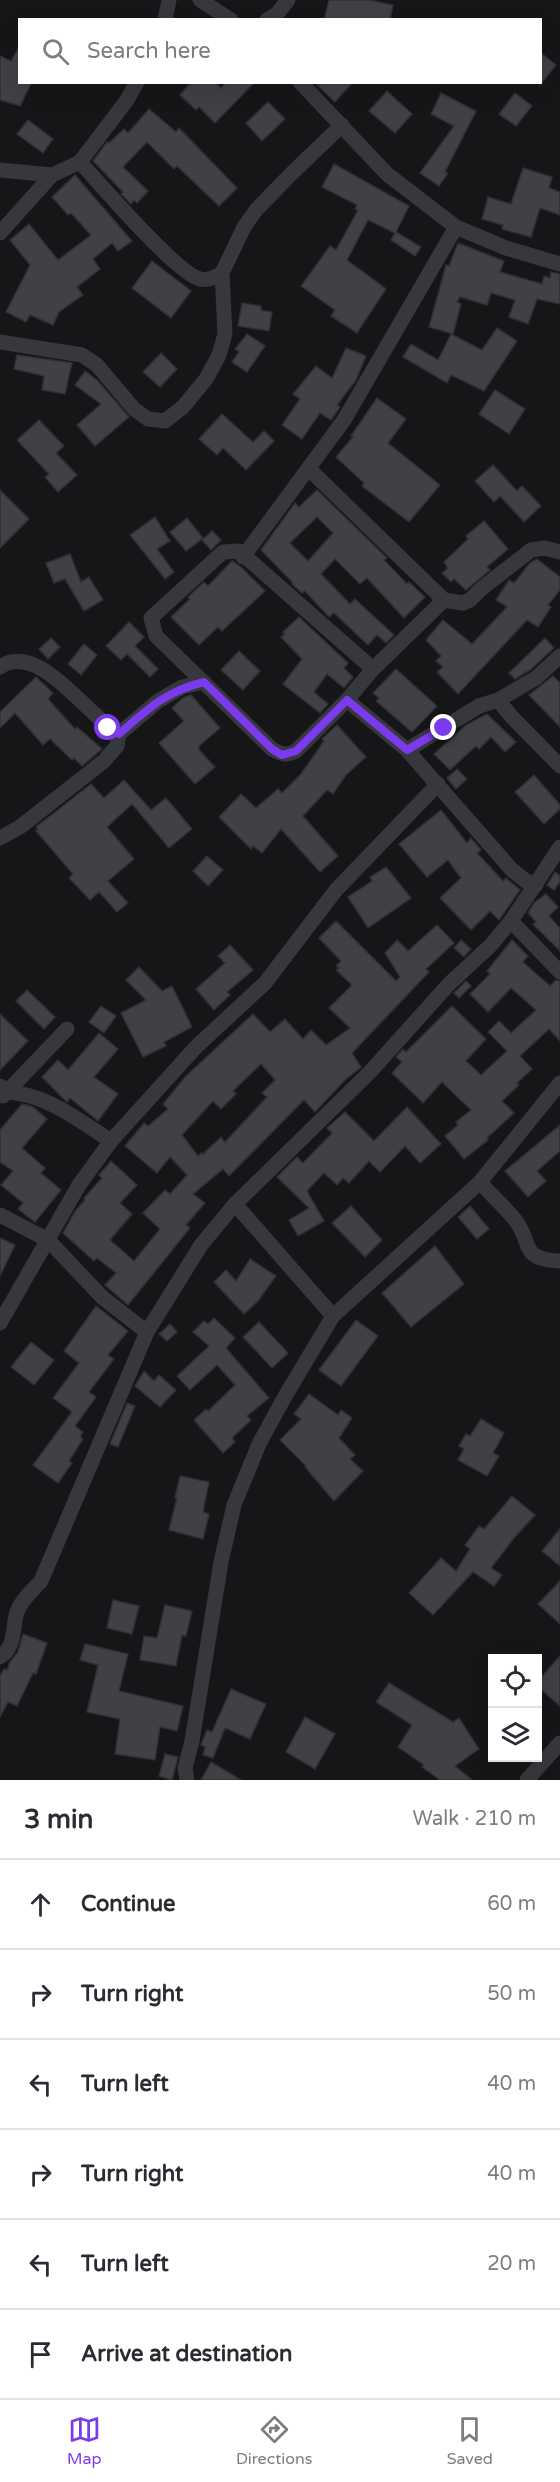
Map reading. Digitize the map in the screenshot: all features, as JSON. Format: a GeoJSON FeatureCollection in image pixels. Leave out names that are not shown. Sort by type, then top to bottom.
{"type":"FeatureCollection","features":[{"type":"Feature","properties":{"kind":"street"},"geometry":{"type":"LineString","coordinates":[[165,18],[169,0]]}},
{"type":"Feature","properties":{"kind":"street"},"geometry":{"type":"LineString","coordinates":[[200,0],[228,18]]}},
{"type":"Feature","properties":{"kind":"street"},"geometry":{"type":"LineString","coordinates":[[270,18],[277,14],[288,0]]}},
{"type":"Feature","properties":{"kind":"street"},"geometry":{"type":"LineString","coordinates":[[0,233],[52,175],[80,162],[127,100],[136,84]]}},
{"type":"Feature","properties":{"kind":"street"},"geometry":{"type":"LineString","coordinates":[[302,84],[387,174],[456,227],[506,248],[560,264]]}},
{"type":"Feature","properties":{"kind":"street"},"geometry":{"type":"LineString","coordinates":[[0,342],[82,355],[97,365],[134,409],[148,419],[165,421],[183,407],[206,379],[219,355],[225,334],[222,273],[244,227],[256,210],[342,125]]}},
{"type":"Feature","properties":{"kind":"street"},"geometry":{"type":"LineString","coordinates":[[80,162],[170,258],[199,279],[213,278],[222,273]]}},
{"type":"Feature","properties":{"kind":"street"},"geometry":{"type":"LineString","coordinates":[[0,170],[52,175]]}},
{"type":"Feature","properties":{"kind":"street"},"geometry":{"type":"LineString","coordinates":[[243,557],[344,420],[456,227]]}},
{"type":"Feature","properties":{"kind":"street"},"geometry":{"type":"LineString","coordinates":[[309,469],[444,600],[463,603],[470,600],[522,556],[531,550],[544,548],[560,539]]}},
{"type":"Feature","properties":{"kind":"street"},"geometry":{"type":"LineString","coordinates":[[544,548],[560,552]]}},
{"type":"Feature","properties":{"kind":"street"},"geometry":{"type":"LineString","coordinates":[[373,669],[243,557],[239,551],[223,552],[150,618],[156,636],[272,749],[282,755],[296,751],[347,700],[373,669],[444,600]]}},
{"type":"Feature","properties":{"kind":"street"},"geometry":{"type":"LineString","coordinates":[[407,750],[479,706],[498,700],[536,678],[560,656]]}},
{"type":"Feature","properties":{"kind":"street"},"geometry":{"type":"LineString","coordinates":[[0,667],[7,663],[26,661],[40,667],[55,678],[108,728],[119,734]]}},
{"type":"Feature","properties":{"kind":"street"},"geometry":{"type":"LineString","coordinates":[[0,838],[28,820],[104,761],[117,746],[119,734],[159,701],[182,687],[204,682]]}},
{"type":"Feature","properties":{"kind":"street"},"geometry":{"type":"LineString","coordinates":[[347,700],[407,750],[512,870],[526,881],[536,885]]}},
{"type":"Feature","properties":{"kind":"street"},"geometry":{"type":"LineString","coordinates":[[498,700],[560,766]]}},
{"type":"Feature","properties":{"kind":"street"},"geometry":{"type":"LineString","coordinates":[[0,1323],[79,1185],[111,1141],[196,1047],[264,983],[336,890],[438,784]]}},
{"type":"Feature","properties":{"kind":"street"},"geometry":{"type":"LineString","coordinates":[[0,1657],[6,1653],[11,1644],[17,1612],[22,1601],[41,1581],[147,1332],[201,1245],[235,1204],[370,1072],[442,991],[491,945],[512,921],[560,847]]}},
{"type":"Feature","properties":{"kind":"street"},"geometry":{"type":"LineString","coordinates":[[512,921],[560,972]]}},
{"type":"Feature","properties":{"kind":"street"},"geometry":{"type":"LineString","coordinates":[[2,1093],[67,1029]]}},
{"type":"Feature","properties":{"kind":"street"},"geometry":{"type":"LineString","coordinates":[[187,1780],[185,1767],[192,1741],[221,1562],[234,1505],[259,1444],[333,1316],[480,1182],[560,1083]]}},
{"type":"Feature","properties":{"kind":"street"},"geometry":{"type":"LineString","coordinates":[[2,1093],[22,1093],[44,1102],[111,1141]]}},
{"type":"Feature","properties":{"kind":"street"},"geometry":{"type":"LineString","coordinates":[[480,1182],[517,1222],[527,1248],[543,1260],[560,1261]]}},
{"type":"Feature","properties":{"kind":"street"},"geometry":{"type":"LineString","coordinates":[[235,1204],[333,1316]]}},
{"type":"Feature","properties":{"kind":"street"},"geometry":{"type":"LineString","coordinates":[[0,1215],[48,1240],[103,1298],[124,1317],[147,1332]]}},
{"type":"Feature","properties":{"kind":"street"},"geometry":{"type":"LineString","coordinates":[[528,1780],[560,1743]]}},
{"type":"Feature","properties":{"kind":"building"},"geometry":{"type":"Polygon","coordinates":[[[329,0],[369,0],[393,5],[390,18],[324,18],[329,0]]]}},
{"type":"Feature","properties":{"kind":"building"},"geometry":{"type":"Polygon","coordinates":[[[18,49],[18,84],[31,84],[20,106],[0,100],[0,56],[11,61],[18,49]]]}},
{"type":"Feature","properties":{"kind":"building"},"geometry":{"type":"Polygon","coordinates":[[[542,54],[556,65],[542,82],[542,54]]]}},
{"type":"Feature","properties":{"kind":"building"},"geometry":{"type":"Polygon","coordinates":[[[189,84],[217,84],[221,88],[224,84],[253,84],[215,123],[199,107],[196,110],[180,95],[189,84]]]}},
{"type":"Feature","properties":{"kind":"building"},"geometry":{"type":"Polygon","coordinates":[[[316,84],[351,84],[335,102],[316,84]]]}},
{"type":"Feature","properties":{"kind":"building"},"geometry":{"type":"Polygon","coordinates":[[[387,91],[412,114],[395,133],[369,111],[387,91]]]}},
{"type":"Feature","properties":{"kind":"building"},"geometry":{"type":"Polygon","coordinates":[[[441,93],[476,111],[445,172],[448,173],[439,186],[420,173],[454,126],[431,114],[441,93]]]}},
{"type":"Feature","properties":{"kind":"building"},"geometry":{"type":"Polygon","coordinates":[[[515,93],[532,106],[516,126],[499,114],[515,93]]]}},
{"type":"Feature","properties":{"kind":"building"},"geometry":{"type":"Polygon","coordinates":[[[268,102],[285,119],[262,141],[246,123],[268,102]]]}},
{"type":"Feature","properties":{"kind":"building"},"geometry":{"type":"Polygon","coordinates":[[[149,109],[176,132],[179,128],[237,188],[219,206],[177,166],[174,169],[147,142],[123,167],[148,191],[137,203],[134,200],[131,204],[121,194],[123,192],[93,161],[107,142],[109,143],[124,129],[128,133],[149,109]]]}},
{"type":"Feature","properties":{"kind":"building"},"geometry":{"type":"Polygon","coordinates":[[[28,120],[53,139],[43,153],[17,134],[28,120]]]}},
{"type":"Feature","properties":{"kind":"building"},"geometry":{"type":"Polygon","coordinates":[[[334,164],[409,206],[396,232],[421,247],[415,256],[391,240],[395,233],[368,220],[347,260],[386,289],[357,333],[331,316],[335,310],[301,286],[330,246],[336,250],[358,210],[355,209],[357,205],[322,187],[334,164]]]}},
{"type":"Feature","properties":{"kind":"building"},"geometry":{"type":"Polygon","coordinates":[[[523,168],[552,177],[549,188],[560,192],[560,215],[540,208],[531,237],[502,229],[503,225],[482,219],[488,197],[511,204],[523,168]]]}},
{"type":"Feature","properties":{"kind":"building"},"geometry":{"type":"Polygon","coordinates":[[[75,175],[132,241],[118,251],[112,243],[93,259],[100,269],[77,287],[83,295],[59,312],[53,325],[30,315],[26,322],[6,312],[30,265],[10,240],[29,224],[58,260],[91,235],[52,197],[75,175]]]}},
{"type":"Feature","properties":{"kind":"building"},"geometry":{"type":"Polygon","coordinates":[[[458,243],[504,261],[500,272],[542,284],[544,276],[550,278],[551,272],[560,274],[560,304],[537,299],[528,324],[509,317],[515,300],[491,293],[487,305],[460,297],[457,302],[461,304],[453,334],[429,327],[446,265],[449,266],[458,243]]]}},
{"type":"Feature","properties":{"kind":"building"},"geometry":{"type":"Polygon","coordinates":[[[152,261],[191,291],[171,318],[132,288],[152,261]]]}},
{"type":"Feature","properties":{"kind":"building"},"geometry":{"type":"Polygon","coordinates":[[[242,303],[261,306],[261,310],[272,312],[269,331],[238,326],[242,303]]]}},
{"type":"Feature","properties":{"kind":"building"},"geometry":{"type":"Polygon","coordinates":[[[497,328],[517,341],[484,391],[451,375],[447,383],[403,357],[411,344],[438,360],[451,334],[482,350],[497,328]]]}},
{"type":"Feature","properties":{"kind":"building"},"geometry":{"type":"Polygon","coordinates":[[[247,334],[265,346],[247,372],[232,362],[239,352],[235,349],[247,334]]]}},
{"type":"Feature","properties":{"kind":"building"},"geometry":{"type":"Polygon","coordinates":[[[346,348],[366,356],[356,380],[337,405],[340,407],[331,420],[320,413],[302,439],[282,425],[300,399],[293,394],[316,366],[332,378],[346,348]]]}},
{"type":"Feature","properties":{"kind":"building"},"geometry":{"type":"Polygon","coordinates":[[[161,353],[177,369],[160,387],[143,372],[161,353]]]}},
{"type":"Feature","properties":{"kind":"building"},"geometry":{"type":"Polygon","coordinates":[[[17,355],[72,363],[65,394],[42,390],[44,376],[14,369],[17,355]]]}},
{"type":"Feature","properties":{"kind":"building"},"geometry":{"type":"Polygon","coordinates":[[[85,371],[98,381],[129,417],[95,446],[77,425],[101,404],[75,385],[85,371]]]}},
{"type":"Feature","properties":{"kind":"building"},"geometry":{"type":"Polygon","coordinates":[[[495,390],[525,409],[509,434],[479,414],[495,390]]]}},
{"type":"Feature","properties":{"kind":"building"},"geometry":{"type":"Polygon","coordinates":[[[377,398],[406,419],[388,443],[440,485],[409,522],[362,486],[364,483],[336,457],[353,437],[351,436],[377,398]]]}},
{"type":"Feature","properties":{"kind":"building"},"geometry":{"type":"Polygon","coordinates":[[[222,414],[253,442],[264,431],[274,441],[246,470],[223,448],[217,455],[199,439],[222,414]]]}},
{"type":"Feature","properties":{"kind":"building"},"geometry":{"type":"Polygon","coordinates":[[[39,420],[64,446],[56,453],[77,475],[58,492],[45,477],[49,474],[17,440],[39,420]]]}},
{"type":"Feature","properties":{"kind":"building"},"geometry":{"type":"Polygon","coordinates":[[[493,465],[517,491],[522,486],[541,506],[524,522],[500,496],[494,502],[475,481],[493,465]]]}},
{"type":"Feature","properties":{"kind":"building"},"geometry":{"type":"Polygon","coordinates":[[[0,490],[29,519],[0,548],[0,490]]]}},
{"type":"Feature","properties":{"kind":"building"},"geometry":{"type":"Polygon","coordinates":[[[317,490],[387,558],[384,560],[407,584],[409,582],[425,597],[404,618],[367,578],[360,584],[335,559],[321,574],[350,604],[355,599],[394,635],[386,643],[377,635],[368,645],[334,613],[329,617],[305,591],[302,593],[292,584],[261,550],[295,503],[299,507],[317,490]],[[317,517],[290,543],[308,561],[333,533],[317,517]]]}},
{"type":"Feature","properties":{"kind":"building"},"geometry":{"type":"Polygon","coordinates":[[[155,517],[170,541],[157,549],[174,572],[165,579],[130,535],[155,517]]]}},
{"type":"Feature","properties":{"kind":"building"},"geometry":{"type":"Polygon","coordinates":[[[187,518],[203,538],[186,551],[170,532],[187,518]]]}},
{"type":"Feature","properties":{"kind":"building"},"geometry":{"type":"Polygon","coordinates":[[[484,521],[508,549],[487,567],[490,570],[466,590],[454,579],[451,582],[442,573],[448,568],[444,562],[468,539],[466,536],[484,521]]]}},
{"type":"Feature","properties":{"kind":"building"},"geometry":{"type":"Polygon","coordinates":[[[212,531],[221,540],[211,550],[202,540],[212,531]]]}},
{"type":"Feature","properties":{"kind":"building"},"geometry":{"type":"Polygon","coordinates":[[[70,554],[81,582],[89,577],[103,600],[84,611],[65,579],[54,583],[46,563],[70,554]]]}},
{"type":"Feature","properties":{"kind":"building"},"geometry":{"type":"Polygon","coordinates":[[[537,559],[560,577],[560,590],[548,605],[551,607],[538,627],[527,620],[458,694],[437,672],[443,667],[436,661],[441,656],[426,640],[443,620],[472,644],[507,607],[496,600],[509,580],[514,583],[530,563],[537,559]]]}},
{"type":"Feature","properties":{"kind":"building"},"geometry":{"type":"Polygon","coordinates":[[[232,561],[265,591],[222,631],[218,627],[199,645],[171,617],[204,582],[208,586],[232,561]]]}},
{"type":"Feature","properties":{"kind":"building"},"geometry":{"type":"Polygon","coordinates":[[[299,617],[348,663],[344,668],[353,677],[344,688],[327,674],[314,692],[328,704],[320,713],[283,684],[302,659],[281,637],[285,634],[283,632],[299,617]]]}},
{"type":"Feature","properties":{"kind":"building"},"geometry":{"type":"Polygon","coordinates":[[[129,622],[144,637],[135,646],[158,669],[150,677],[127,654],[121,660],[106,646],[129,622]]]}},
{"type":"Feature","properties":{"kind":"building"},"geometry":{"type":"Polygon","coordinates":[[[51,638],[60,647],[48,659],[39,649],[51,638]]]}},
{"type":"Feature","properties":{"kind":"building"},"geometry":{"type":"Polygon","coordinates":[[[545,638],[554,648],[530,670],[515,679],[509,673],[545,638]]]}},
{"type":"Feature","properties":{"kind":"building"},"geometry":{"type":"Polygon","coordinates":[[[84,644],[97,655],[81,675],[68,664],[84,644]]]}},
{"type":"Feature","properties":{"kind":"building"},"geometry":{"type":"Polygon","coordinates":[[[239,651],[260,671],[243,690],[221,670],[239,651]]]}},
{"type":"Feature","properties":{"kind":"building"},"geometry":{"type":"Polygon","coordinates":[[[396,669],[437,706],[412,732],[376,701],[379,698],[373,693],[396,669]]]}},
{"type":"Feature","properties":{"kind":"building"},"geometry":{"type":"Polygon","coordinates":[[[553,676],[560,683],[560,727],[529,695],[553,676]]]}},
{"type":"Feature","properties":{"kind":"building"},"geometry":{"type":"Polygon","coordinates":[[[36,677],[53,693],[48,699],[75,729],[77,727],[102,749],[82,766],[74,758],[72,760],[50,739],[43,745],[15,713],[0,728],[0,712],[36,677]]]}},
{"type":"Feature","properties":{"kind":"building"},"geometry":{"type":"Polygon","coordinates":[[[191,695],[220,728],[199,746],[199,750],[215,767],[195,784],[159,743],[184,721],[172,708],[183,698],[191,695]]]}},
{"type":"Feature","properties":{"kind":"building"},"geometry":{"type":"Polygon","coordinates":[[[487,714],[516,742],[505,752],[491,737],[479,749],[476,746],[450,770],[434,754],[466,725],[487,714]]]}},
{"type":"Feature","properties":{"kind":"building"},"geometry":{"type":"Polygon","coordinates":[[[337,725],[366,757],[346,775],[333,794],[327,790],[303,816],[338,856],[320,872],[281,829],[262,853],[253,846],[251,849],[219,817],[241,794],[256,808],[278,789],[282,793],[301,774],[324,741],[322,739],[337,725]]]}},
{"type":"Feature","properties":{"kind":"building"},"geometry":{"type":"Polygon","coordinates":[[[457,769],[467,779],[456,789],[447,778],[457,769]]]}},
{"type":"Feature","properties":{"kind":"building"},"geometry":{"type":"Polygon","coordinates":[[[534,775],[560,805],[560,809],[544,824],[515,792],[534,775]]]}},
{"type":"Feature","properties":{"kind":"building"},"geometry":{"type":"Polygon","coordinates":[[[124,780],[151,810],[166,798],[192,829],[169,848],[132,804],[107,827],[134,859],[108,881],[128,903],[117,912],[99,892],[90,900],[69,878],[73,874],[36,831],[38,829],[36,827],[91,784],[104,798],[124,780]]]}},
{"type":"Feature","properties":{"kind":"building"},"geometry":{"type":"Polygon","coordinates":[[[441,810],[467,843],[471,838],[481,850],[477,853],[503,881],[506,878],[520,890],[499,920],[490,911],[471,930],[440,898],[461,878],[448,860],[427,877],[399,844],[441,810]]]}},
{"type":"Feature","properties":{"kind":"building"},"geometry":{"type":"Polygon","coordinates":[[[207,856],[223,870],[208,886],[193,871],[207,856]]]}},
{"type":"Feature","properties":{"kind":"building"},"geometry":{"type":"Polygon","coordinates":[[[386,867],[411,898],[368,928],[348,897],[372,881],[370,877],[386,867]]]}},
{"type":"Feature","properties":{"kind":"building"},"geometry":{"type":"Polygon","coordinates":[[[555,872],[560,876],[560,882],[554,890],[547,885],[555,872]]]}},
{"type":"Feature","properties":{"kind":"building"},"geometry":{"type":"Polygon","coordinates":[[[546,894],[558,907],[549,916],[560,928],[560,951],[533,924],[536,922],[528,913],[534,903],[546,894]]]}},
{"type":"Feature","properties":{"kind":"building"},"geometry":{"type":"Polygon","coordinates":[[[336,921],[396,981],[400,977],[385,953],[397,940],[408,951],[437,925],[454,943],[426,969],[429,972],[352,1053],[361,1067],[345,1080],[315,1112],[304,1100],[229,1176],[223,1169],[193,1194],[205,1203],[186,1225],[190,1228],[128,1305],[105,1285],[116,1273],[97,1258],[94,1261],[63,1233],[76,1210],[85,1200],[84,1198],[102,1178],[99,1175],[111,1161],[137,1185],[120,1203],[132,1214],[110,1240],[134,1261],[160,1229],[143,1213],[165,1190],[170,1194],[187,1175],[170,1157],[157,1173],[125,1146],[144,1123],[148,1126],[168,1109],[163,1104],[186,1076],[253,1014],[270,1032],[285,1019],[303,1039],[311,1030],[326,1045],[350,1028],[329,1008],[352,985],[336,970],[339,968],[336,966],[341,961],[319,938],[336,921]],[[261,1064],[233,1091],[236,1094],[221,1109],[213,1101],[182,1135],[198,1156],[221,1137],[225,1142],[267,1097],[262,1093],[275,1080],[261,1064]]]}},
{"type":"Feature","properties":{"kind":"building"},"geometry":{"type":"Polygon","coordinates":[[[461,940],[471,949],[464,957],[454,948],[461,940]]]}},
{"type":"Feature","properties":{"kind":"building"},"geometry":{"type":"Polygon","coordinates":[[[512,940],[528,956],[523,962],[550,986],[556,980],[560,981],[560,1041],[549,1029],[520,1056],[532,1069],[502,1101],[514,1113],[487,1138],[488,1140],[464,1159],[445,1136],[458,1125],[456,1122],[471,1110],[442,1082],[423,1103],[392,1073],[402,1062],[396,1057],[403,1049],[406,1052],[452,1006],[486,1039],[466,1061],[481,1075],[507,1051],[488,1032],[499,1021],[511,1033],[536,1010],[511,988],[488,1012],[470,994],[490,974],[487,971],[512,940]]]}},
{"type":"Feature","properties":{"kind":"building"},"geometry":{"type":"Polygon","coordinates":[[[230,945],[253,970],[227,992],[230,995],[214,1010],[196,989],[225,963],[218,956],[230,945]]]}},
{"type":"Feature","properties":{"kind":"building"},"geometry":{"type":"Polygon","coordinates":[[[139,967],[162,991],[172,986],[192,1027],[164,1042],[166,1046],[143,1057],[121,1013],[146,1000],[126,980],[139,967]]]}},
{"type":"Feature","properties":{"kind":"building"},"geometry":{"type":"Polygon","coordinates":[[[466,981],[471,986],[459,998],[454,993],[466,981]]]}},
{"type":"Feature","properties":{"kind":"building"},"geometry":{"type":"Polygon","coordinates":[[[27,990],[55,1017],[44,1029],[16,1001],[27,990]]]}},
{"type":"Feature","properties":{"kind":"building"},"geometry":{"type":"Polygon","coordinates":[[[101,1006],[116,1016],[104,1033],[89,1022],[101,1006]]]}},
{"type":"Feature","properties":{"kind":"building"},"geometry":{"type":"Polygon","coordinates":[[[0,1014],[28,1041],[0,1070],[0,1014]]]}},
{"type":"Feature","properties":{"kind":"building"},"geometry":{"type":"Polygon","coordinates":[[[99,1033],[118,1049],[94,1077],[118,1094],[98,1121],[70,1098],[67,1102],[42,1077],[58,1060],[68,1070],[99,1033]]]}},
{"type":"Feature","properties":{"kind":"building"},"geometry":{"type":"Polygon","coordinates":[[[22,1104],[33,1107],[47,1119],[22,1148],[45,1168],[41,1173],[61,1190],[35,1222],[18,1209],[23,1203],[1,1185],[13,1171],[0,1162],[0,1130],[22,1104]]]}},
{"type":"Feature","properties":{"kind":"building"},"geometry":{"type":"Polygon","coordinates":[[[407,1107],[441,1144],[420,1163],[405,1146],[380,1172],[369,1161],[349,1183],[343,1178],[337,1185],[324,1173],[307,1191],[324,1221],[298,1236],[289,1220],[309,1208],[277,1177],[297,1157],[303,1163],[332,1133],[327,1128],[345,1112],[374,1141],[407,1107]]]}},
{"type":"Feature","properties":{"kind":"building"},"geometry":{"type":"Polygon","coordinates":[[[560,1125],[560,1151],[537,1171],[546,1181],[528,1197],[505,1171],[560,1125]]]}},
{"type":"Feature","properties":{"kind":"building"},"geometry":{"type":"Polygon","coordinates":[[[351,1206],[382,1240],[365,1257],[332,1223],[351,1206]]]}},
{"type":"Feature","properties":{"kind":"building"},"geometry":{"type":"Polygon","coordinates":[[[470,1206],[489,1229],[477,1239],[458,1217],[470,1206]]]}},
{"type":"Feature","properties":{"kind":"building"},"geometry":{"type":"Polygon","coordinates":[[[0,1238],[15,1245],[0,1276],[0,1238]]]}},
{"type":"Feature","properties":{"kind":"building"},"geometry":{"type":"Polygon","coordinates":[[[435,1246],[464,1284],[411,1327],[382,1293],[435,1246]]]}},
{"type":"Feature","properties":{"kind":"building"},"geometry":{"type":"Polygon","coordinates":[[[250,1259],[276,1276],[258,1301],[244,1314],[214,1282],[226,1270],[236,1281],[250,1259]]]}},
{"type":"Feature","properties":{"kind":"building"},"geometry":{"type":"Polygon","coordinates":[[[96,1306],[128,1331],[108,1355],[114,1359],[89,1392],[96,1397],[75,1426],[83,1432],[80,1437],[83,1439],[69,1461],[72,1463],[58,1483],[33,1465],[72,1412],[53,1398],[79,1363],[64,1351],[96,1306]]]}},
{"type":"Feature","properties":{"kind":"building"},"geometry":{"type":"Polygon","coordinates":[[[214,1318],[235,1338],[226,1348],[269,1398],[247,1416],[251,1420],[232,1438],[235,1442],[223,1453],[194,1420],[206,1409],[208,1411],[235,1385],[217,1365],[190,1390],[177,1376],[209,1346],[193,1332],[204,1321],[208,1324],[214,1318]]]}},
{"type":"Feature","properties":{"kind":"building"},"geometry":{"type":"Polygon","coordinates":[[[356,1320],[378,1336],[341,1386],[319,1370],[356,1320]]]}},
{"type":"Feature","properties":{"kind":"building"},"geometry":{"type":"Polygon","coordinates":[[[259,1322],[288,1353],[272,1368],[243,1337],[259,1322]]]}},
{"type":"Feature","properties":{"kind":"building"},"geometry":{"type":"Polygon","coordinates":[[[170,1324],[177,1332],[167,1341],[159,1334],[170,1324]]]}},
{"type":"Feature","properties":{"kind":"building"},"geometry":{"type":"Polygon","coordinates":[[[31,1342],[54,1360],[34,1385],[11,1367],[31,1342]]]}},
{"type":"Feature","properties":{"kind":"building"},"geometry":{"type":"Polygon","coordinates":[[[144,1371],[154,1381],[159,1375],[176,1390],[160,1407],[135,1386],[144,1371]]]}},
{"type":"Feature","properties":{"kind":"building"},"geometry":{"type":"Polygon","coordinates":[[[309,1394],[338,1415],[341,1410],[352,1418],[339,1438],[355,1455],[350,1459],[363,1471],[334,1501],[306,1466],[280,1440],[301,1419],[294,1414],[309,1394]]]}},
{"type":"Feature","properties":{"kind":"building"},"geometry":{"type":"Polygon","coordinates":[[[127,1403],[135,1406],[118,1447],[110,1444],[127,1403]]]}},
{"type":"Feature","properties":{"kind":"building"},"geometry":{"type":"Polygon","coordinates":[[[481,1419],[504,1433],[493,1453],[499,1456],[487,1476],[458,1460],[464,1449],[459,1446],[466,1434],[470,1436],[481,1419]]]}},
{"type":"Feature","properties":{"kind":"building"},"geometry":{"type":"Polygon","coordinates":[[[180,1476],[209,1482],[203,1512],[209,1514],[203,1539],[169,1530],[180,1476]]]}},
{"type":"Feature","properties":{"kind":"building"},"geometry":{"type":"Polygon","coordinates":[[[512,1496],[535,1515],[491,1568],[502,1575],[494,1586],[473,1572],[433,1615],[409,1593],[441,1558],[456,1571],[470,1549],[465,1545],[479,1526],[484,1529],[512,1496]]]}},
{"type":"Feature","properties":{"kind":"building"},"geometry":{"type":"Polygon","coordinates":[[[560,1529],[560,1566],[542,1551],[560,1529]]]}},
{"type":"Feature","properties":{"kind":"building"},"geometry":{"type":"Polygon","coordinates":[[[560,1581],[560,1624],[538,1604],[560,1581]]]}},
{"type":"Feature","properties":{"kind":"building"},"geometry":{"type":"Polygon","coordinates":[[[113,1600],[139,1606],[132,1634],[107,1628],[113,1600]]]}},
{"type":"Feature","properties":{"kind":"building"},"geometry":{"type":"Polygon","coordinates":[[[165,1605],[192,1611],[186,1636],[182,1635],[176,1666],[140,1660],[144,1636],[157,1638],[165,1605]]]}},
{"type":"Feature","properties":{"kind":"building"},"geometry":{"type":"Polygon","coordinates":[[[23,1634],[47,1643],[36,1674],[33,1673],[17,1706],[8,1702],[0,1717],[0,1676],[4,1669],[7,1670],[18,1652],[23,1634]]]}},
{"type":"Feature","properties":{"kind":"building"},"geometry":{"type":"Polygon","coordinates":[[[85,1644],[128,1654],[119,1691],[183,1706],[177,1731],[160,1727],[155,1760],[115,1754],[120,1719],[87,1712],[98,1665],[80,1660],[85,1644]]]}},
{"type":"Feature","properties":{"kind":"building"},"geometry":{"type":"Polygon","coordinates":[[[560,1656],[560,1706],[542,1690],[542,1676],[560,1656]]]}},
{"type":"Feature","properties":{"kind":"building"},"geometry":{"type":"Polygon","coordinates":[[[389,1683],[453,1722],[459,1718],[479,1749],[455,1766],[472,1780],[440,1780],[422,1767],[424,1765],[398,1747],[412,1725],[376,1702],[389,1683]]]}},
{"type":"Feature","properties":{"kind":"building"},"geometry":{"type":"Polygon","coordinates":[[[231,1689],[266,1704],[250,1739],[225,1728],[213,1758],[203,1755],[205,1747],[201,1745],[207,1730],[212,1732],[231,1689]]]}},
{"type":"Feature","properties":{"kind":"building"},"geometry":{"type":"Polygon","coordinates":[[[305,1717],[335,1734],[315,1769],[286,1752],[305,1717]]]}},
{"type":"Feature","properties":{"kind":"building"},"geometry":{"type":"Polygon","coordinates":[[[165,1754],[178,1757],[172,1780],[159,1776],[165,1754]]]}},
{"type":"Feature","properties":{"kind":"building"},"geometry":{"type":"Polygon","coordinates":[[[211,1762],[241,1780],[201,1780],[211,1762]]]}},
{"type":"Feature","properties":{"kind":"route"},"geometry":{"type":"LineString","coordinates":[[108,728],[119,734],[159,701],[182,687],[204,682],[272,749],[282,755],[296,751],[347,700],[407,750],[444,728]]}}]}
